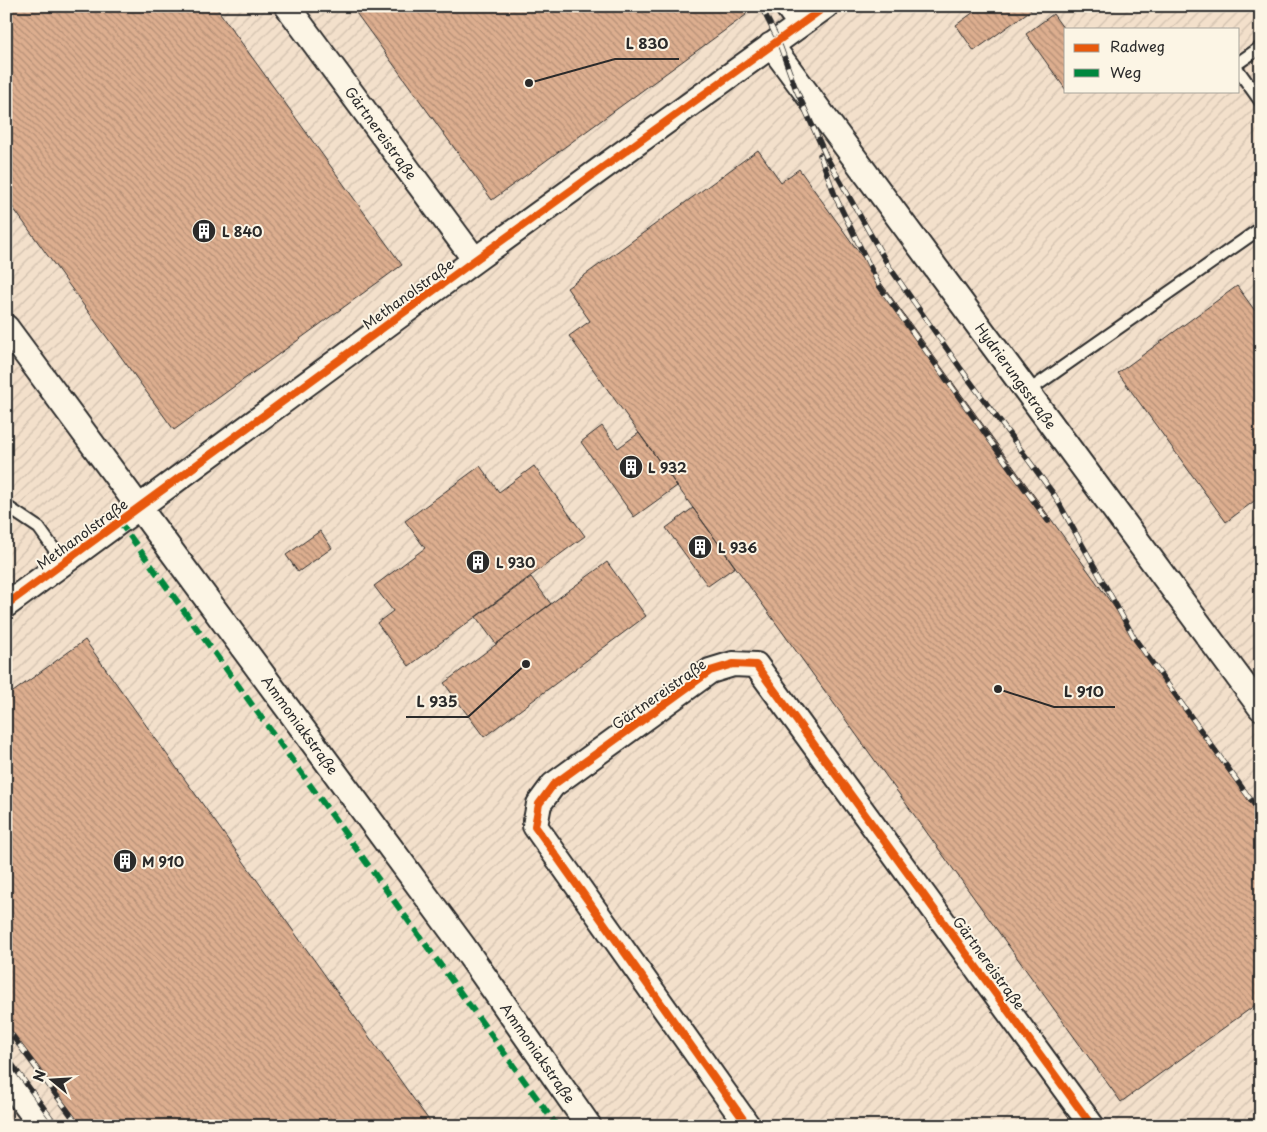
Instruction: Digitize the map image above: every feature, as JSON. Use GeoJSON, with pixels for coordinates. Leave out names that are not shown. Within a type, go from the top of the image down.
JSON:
{"type":"FeatureCollection","features":[{"type":"Feature","properties":{"kind":"street","name":"Gärtnereistraße"},"geometry":{"type":"LineString","coordinates":[[287,6],[475,260]]}},
{"type":"Feature","properties":{"kind":"street","name":"Methanolstraße"},"geometry":{"type":"LineString","coordinates":[[6,605],[475,260],[772,45],[794,15],[826,6]]}},
{"type":"Feature","properties":{"kind":"street","name":"Hydrierungsstraße"},"geometry":{"type":"LineString","coordinates":[[772,45],[1261,708]]}},
{"type":"Feature","properties":{"kind":"street","name":"Ammoniakstraße"},"geometry":{"type":"LineString","coordinates":[[6,327],[463,946],[589,1126]]}},
{"type":"Feature","properties":{"kind":"street","name":"Gärtnereistraße"},"geometry":{"type":"LineString","coordinates":[[748,1126],[535,826],[539,804],[554,785],[710,671],[733,664],[756,665],[1092,1126]]}},
{"type":"Feature","properties":{"kind":"street"},"geometry":{"type":"LineString","coordinates":[[6,1078],[41,1126]]}},
{"type":"Feature","properties":{"kind":"lane"},"geometry":{"type":"LineString","coordinates":[[1240,62],[1261,47]]}},
{"type":"Feature","properties":{"kind":"lane"},"geometry":{"type":"LineString","coordinates":[[1240,73],[1261,102]]}},
{"type":"Feature","properties":{"kind":"lane"},"geometry":{"type":"LineString","coordinates":[[1027,392],[1261,228]]}},
{"type":"Feature","properties":{"kind":"lane"},"geometry":{"type":"LineString","coordinates":[[6,506],[39,528],[64,563]]}},
{"type":"Feature","properties":{"kind":"shaded area"},"geometry":{"type":"Polygon","coordinates":[[[6,6],[1261,6],[1261,1126],[6,1126],[6,6]]]}},
{"type":"Feature","properties":{"kind":"building","name":"L 840"},"geometry":{"type":"Polygon","coordinates":[[[6,6],[215,6],[402,265],[174,430],[6,198],[6,6]]]}},
{"type":"Feature","properties":{"kind":"building"},"geometry":{"type":"Polygon","coordinates":[[[351,6],[740,6],[746,15],[492,200],[351,6]]]}},
{"type":"Feature","properties":{"kind":"building"},"geometry":{"type":"Polygon","coordinates":[[[982,6],[1028,6],[1031,10],[974,51],[956,25],[982,6]]]}},
{"type":"Feature","properties":{"kind":"building"},"geometry":{"type":"Polygon","coordinates":[[[1053,14],[1064,29],[1064,87],[1026,34],[1053,14]]]}},
{"type":"Feature","properties":{"kind":"building"},"geometry":{"type":"Polygon","coordinates":[[[758,150],[781,182],[799,169],[1261,811],[1261,1001],[1121,1102],[569,336],[590,321],[567,288],[758,150]]]}},
{"type":"Feature","properties":{"kind":"building"},"geometry":{"type":"Polygon","coordinates":[[[1237,286],[1261,319],[1261,496],[1226,522],[1118,373],[1237,286]]]}},
{"type":"Feature","properties":{"kind":"building","name":"L 932"},"geometry":{"type":"Polygon","coordinates":[[[602,426],[618,448],[639,433],[677,486],[634,517],[581,442],[602,426]]]}},
{"type":"Feature","properties":{"kind":"building","name":"L 930"},"geometry":{"type":"Polygon","coordinates":[[[480,466],[499,492],[534,466],[585,536],[409,666],[377,623],[393,611],[374,586],[425,548],[405,521],[480,466]]]}},
{"type":"Feature","properties":{"kind":"building","name":"L 936"},"geometry":{"type":"Polygon","coordinates":[[[693,508],[735,567],[708,586],[666,528],[693,508]]]}},
{"type":"Feature","properties":{"kind":"building"},"geometry":{"type":"Polygon","coordinates":[[[320,531],[332,548],[298,572],[286,555],[320,531]]]}},
{"type":"Feature","properties":{"kind":"building"},"geometry":{"type":"Polygon","coordinates":[[[607,562],[646,616],[484,737],[444,683],[607,562]]]}},
{"type":"Feature","properties":{"kind":"building"},"geometry":{"type":"Polygon","coordinates":[[[531,577],[551,604],[496,644],[476,617],[531,577]]]}},
{"type":"Feature","properties":{"kind":"building","name":"M 910"},"geometry":{"type":"Polygon","coordinates":[[[85,640],[433,1126],[79,1126],[6,1024],[6,697],[85,640]]]}},
{"type":"Feature","properties":{"kind":"railway"},"geometry":{"type":"LineString","coordinates":[[761,6],[778,40],[795,87],[826,156],[888,265],[961,369],[1055,496],[1135,639],[1261,814]]}},
{"type":"Feature","properties":{"kind":"railway"},"geometry":{"type":"LineString","coordinates":[[820,155],[836,198],[880,287],[1048,521]]}},
{"type":"Feature","properties":{"kind":"railway"},"geometry":{"type":"LineString","coordinates":[[6,1027],[79,1126]]}},
{"type":"Feature","properties":{"kind":"railway"},"geometry":{"type":"LineString","coordinates":[[6,1056],[57,1126]]}},
{"type":"Feature","properties":{"kind":"marked path"},"geometry":{"type":"LineString","coordinates":[[119,521],[557,1126]]}},
{"type":"Feature","properties":{"kind":"cycle path"},"geometry":{"type":"LineString","coordinates":[[6,605],[475,260],[826,6]]}},
{"type":"Feature","properties":{"kind":"cycle path"},"geometry":{"type":"LineString","coordinates":[[748,1126],[535,826],[539,804],[553,785],[710,671],[733,664],[756,665],[1092,1126]]}},
{"type":"Feature","properties":{"kind":"place","name":"L 830"},"geometry":{"type":"Point","coordinates":[529,83]}},
{"type":"Feature","properties":{"kind":"place","name":"L 840"},"geometry":{"type":"Point","coordinates":[204,231]}},
{"type":"Feature","properties":{"kind":"place","name":"L 932"},"geometry":{"type":"Point","coordinates":[631,467]}},
{"type":"Feature","properties":{"kind":"place","name":"L 936"},"geometry":{"type":"Point","coordinates":[700,547]}},
{"type":"Feature","properties":{"kind":"place","name":"L 930"},"geometry":{"type":"Point","coordinates":[478,562]}},
{"type":"Feature","properties":{"kind":"place","name":"L 935"},"geometry":{"type":"Point","coordinates":[526,664]}},
{"type":"Feature","properties":{"kind":"place","name":"L 910"},"geometry":{"type":"Point","coordinates":[998,689]}},
{"type":"Feature","properties":{"kind":"place","name":"M 910"},"geometry":{"type":"Point","coordinates":[125,861]}}]}
